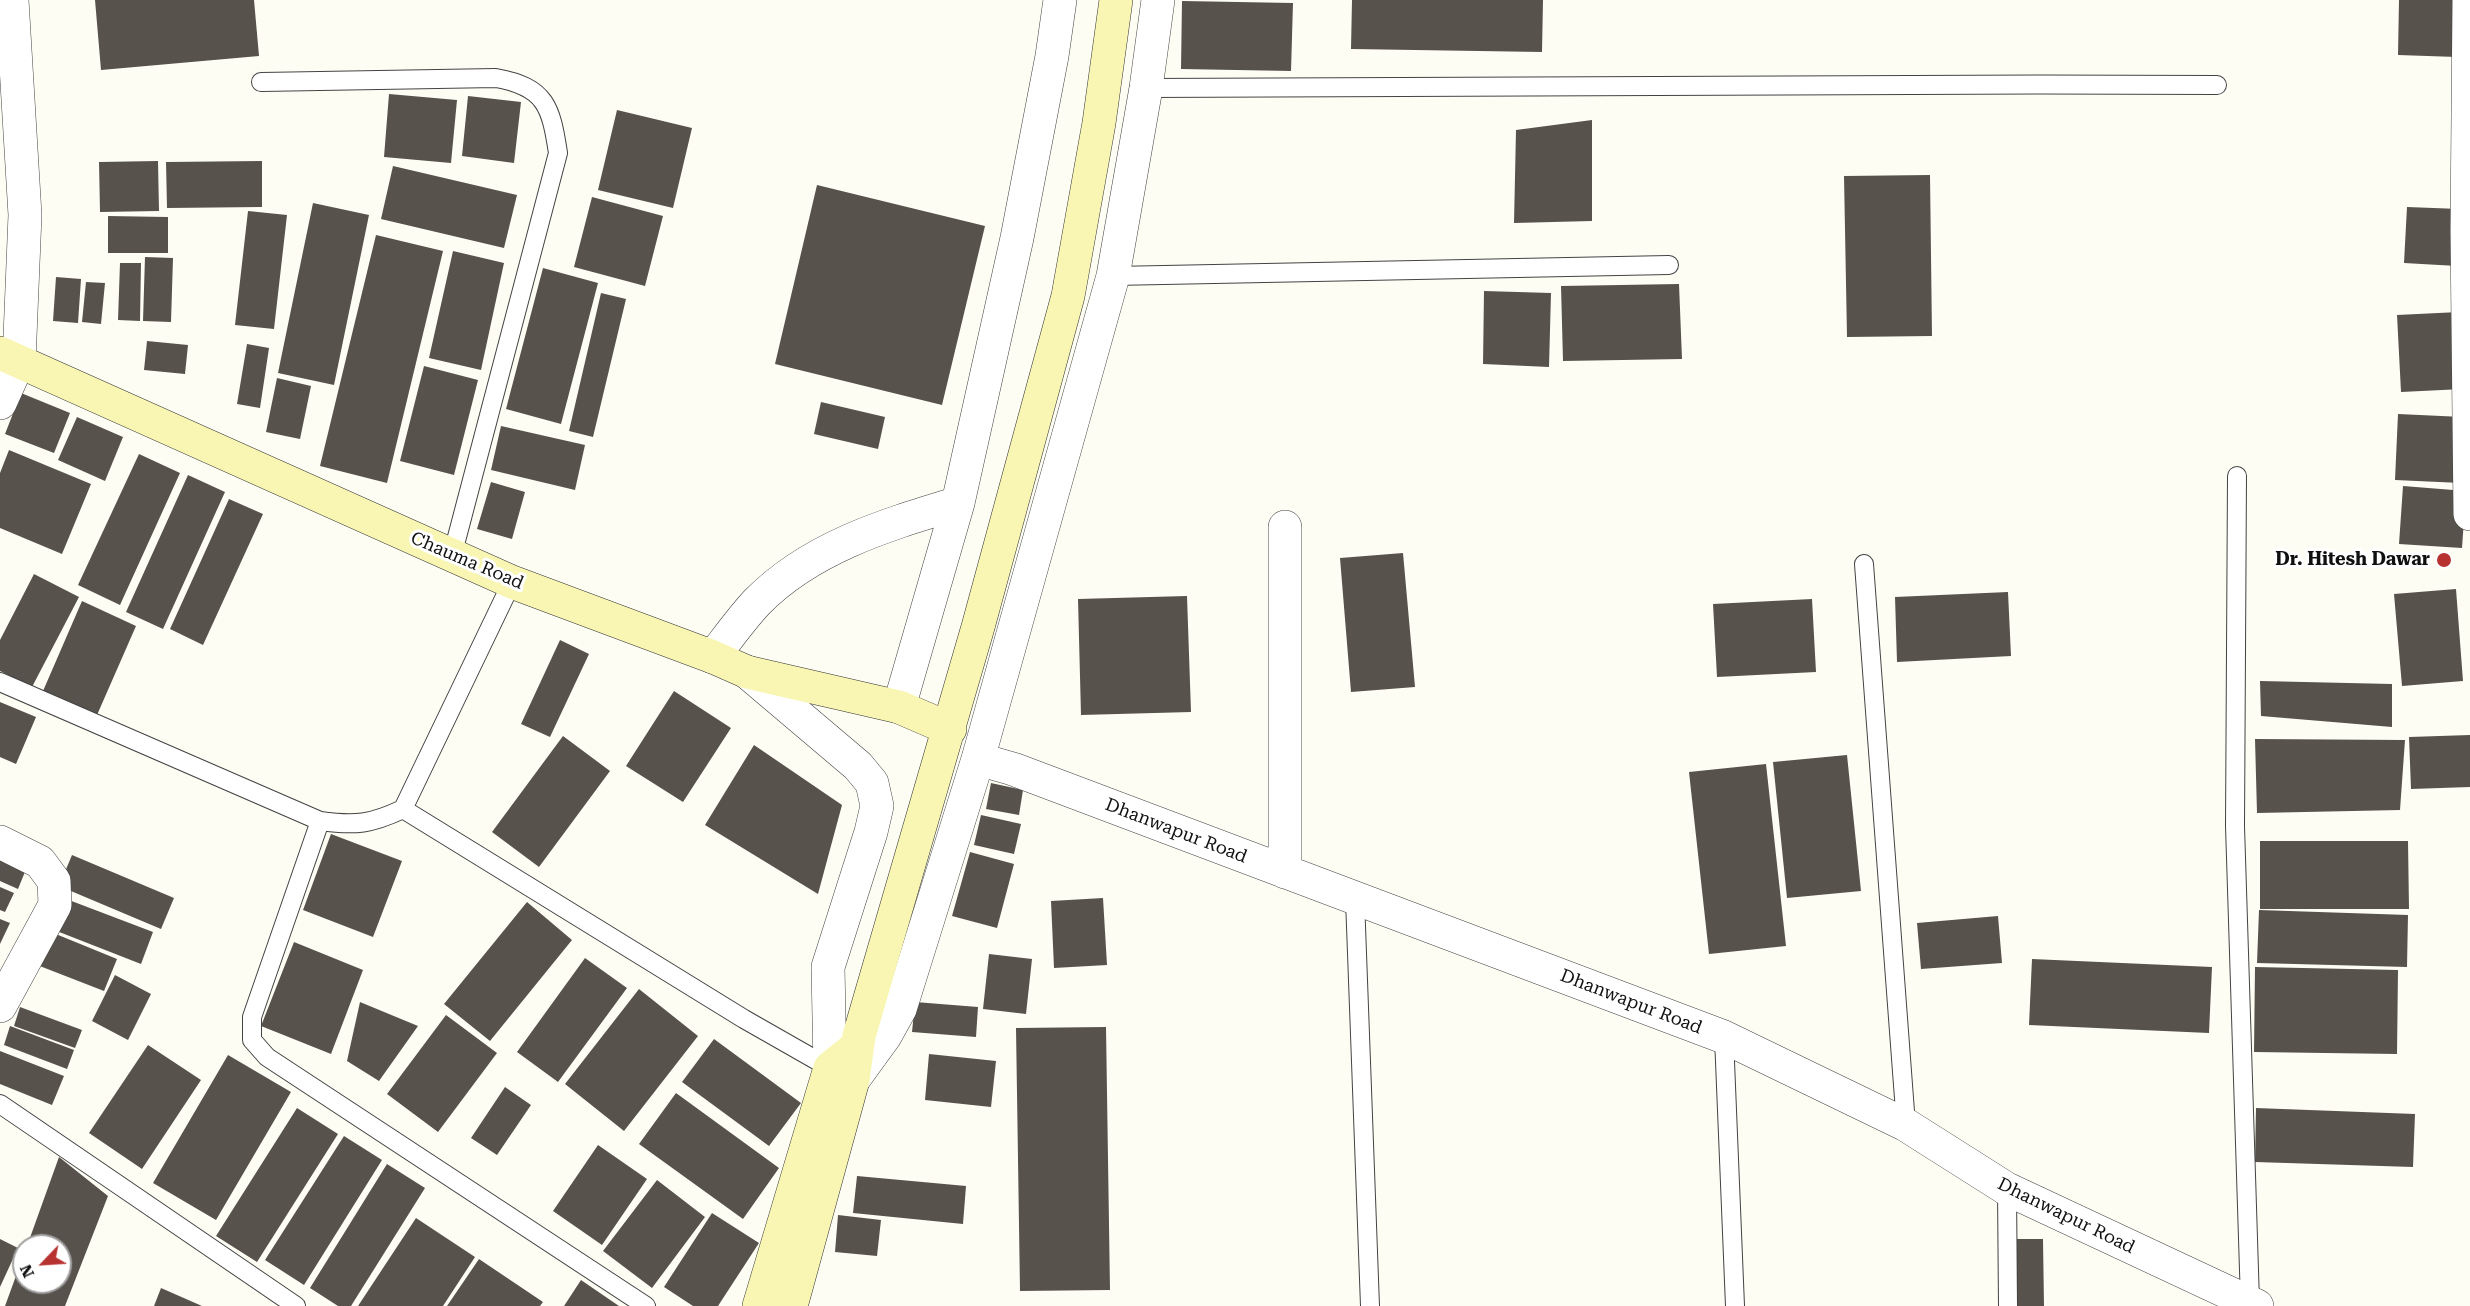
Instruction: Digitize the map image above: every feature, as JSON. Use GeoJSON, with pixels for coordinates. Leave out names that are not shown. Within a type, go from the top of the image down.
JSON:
{"type":"FeatureCollection","features":[{"type":"Feature","properties":{"kind":"street"},"geometry":{"type":"LineString","coordinates":[[0,403],[9,357],[25,215],[12,0]]}},
{"type":"Feature","properties":{"kind":"street"},"geometry":{"type":"LineString","coordinates":[[899,707],[958,503],[1017,238],[1052,56],[1060,0]]}},
{"type":"Feature","properties":{"kind":"street"},"geometry":{"type":"LineString","coordinates":[[759,1306],[841,1074],[855,1047],[978,627],[1068,296],[1099,123],[1116,0]]}},
{"type":"Feature","properties":{"kind":"street"},"geometry":{"type":"LineString","coordinates":[[841,1074],[885,1036],[900,1009],[978,759],[1113,276],[1146,88],[1158,0]]}},
{"type":"Feature","properties":{"kind":"street"},"geometry":{"type":"LineString","coordinates":[[2469,0],[2467,231],[2470,514]]}},
{"type":"Feature","properties":{"kind":"street","name":"Chauma Road"},"geometry":{"type":"LineString","coordinates":[[9,357],[512,582],[713,657],[747,672],[899,707],[950,729]]}},
{"type":"Feature","properties":{"kind":"street"},"geometry":{"type":"LineString","coordinates":[[713,657],[757,602],[808,560],[897,522],[958,503]]}},
{"type":"Feature","properties":{"kind":"street"},"geometry":{"type":"LineString","coordinates":[[1285,527],[1285,872]]}},
{"type":"Feature","properties":{"kind":"street"},"geometry":{"type":"LineString","coordinates":[[747,672],[858,766],[872,783],[877,806],[871,832],[830,956],[841,1074],[791,1306]]}},
{"type":"Feature","properties":{"kind":"street","name":"Dhanwapur Road"},"geometry":{"type":"LineString","coordinates":[[978,759],[1013,769],[1724,1037],[1906,1125],[2007,1189],[2254,1304]]}},
{"type":"Feature","properties":{"kind":"street"},"geometry":{"type":"LineString","coordinates":[[0,842],[40,862],[54,881],[55,905],[0,1006]]}},
{"type":"Feature","properties":{"kind":"lane"},"geometry":{"type":"LineString","coordinates":[[261,82],[496,78],[515,81],[535,90],[552,116],[558,153],[452,556]]}},
{"type":"Feature","properties":{"kind":"lane"},"geometry":{"type":"LineString","coordinates":[[1146,88],[1535,88],[1906,83],[2217,85]]}},
{"type":"Feature","properties":{"kind":"lane"},"geometry":{"type":"LineString","coordinates":[[1113,276],[1669,266]]}},
{"type":"Feature","properties":{"kind":"lane"},"geometry":{"type":"LineString","coordinates":[[2237,476],[2235,826],[2254,1304]]}},
{"type":"Feature","properties":{"kind":"lane"},"geometry":{"type":"LineString","coordinates":[[1864,564],[1906,1125]]}},
{"type":"Feature","properties":{"kind":"lane"},"geometry":{"type":"LineString","coordinates":[[0,682],[320,821],[351,826],[375,822],[404,809],[512,582]]}},
{"type":"Feature","properties":{"kind":"lane"},"geometry":{"type":"LineString","coordinates":[[404,809],[744,1019],[841,1074]]}},
{"type":"Feature","properties":{"kind":"lane"},"geometry":{"type":"LineString","coordinates":[[320,821],[252,1017],[252,1040],[267,1057],[646,1306]]}},
{"type":"Feature","properties":{"kind":"lane"},"geometry":{"type":"LineString","coordinates":[[1355,899],[1370,1306]]}},
{"type":"Feature","properties":{"kind":"lane"},"geometry":{"type":"LineString","coordinates":[[1724,1037],[1735,1306]]}},
{"type":"Feature","properties":{"kind":"lane"},"geometry":{"type":"LineString","coordinates":[[0,1104],[296,1306]]}},
{"type":"Feature","properties":{"kind":"lane"},"geometry":{"type":"LineString","coordinates":[[2007,1189],[2008,1306]]}},
{"type":"Feature","properties":{"kind":"building"},"geometry":{"type":"Polygon","coordinates":[[[95,0],[254,0],[259,56],[101,70],[95,0]]]}},
{"type":"Feature","properties":{"kind":"building"},"geometry":{"type":"Polygon","coordinates":[[[1352,0],[1543,0],[1542,52],[1351,49],[1352,0]]]}},
{"type":"Feature","properties":{"kind":"building"},"geometry":{"type":"Polygon","coordinates":[[[2399,0],[2459,0],[2457,57],[2398,55],[2399,0]]]}},
{"type":"Feature","properties":{"kind":"building"},"geometry":{"type":"Polygon","coordinates":[[[1182,1],[1293,3],[1291,71],[1181,69],[1182,1]]]}},
{"type":"Feature","properties":{"kind":"building"},"geometry":{"type":"Polygon","coordinates":[[[389,94],[457,100],[451,163],[384,157],[389,94]]]}},
{"type":"Feature","properties":{"kind":"building"},"geometry":{"type":"Polygon","coordinates":[[[468,96],[521,102],[514,163],[462,156],[468,96]]]}},
{"type":"Feature","properties":{"kind":"building"},"geometry":{"type":"Polygon","coordinates":[[[617,110],[692,128],[673,208],[598,190],[617,110]]]}},
{"type":"Feature","properties":{"kind":"building"},"geometry":{"type":"Polygon","coordinates":[[[1592,120],[1592,221],[1514,223],[1516,130],[1592,120]]]}},
{"type":"Feature","properties":{"kind":"building"},"geometry":{"type":"Polygon","coordinates":[[[158,161],[159,211],[100,212],[99,162],[158,161]]]}},
{"type":"Feature","properties":{"kind":"building"},"geometry":{"type":"Polygon","coordinates":[[[262,161],[262,207],[167,208],[166,162],[262,161]]]}},
{"type":"Feature","properties":{"kind":"building"},"geometry":{"type":"Polygon","coordinates":[[[393,166],[517,195],[504,248],[381,219],[393,166]]]}},
{"type":"Feature","properties":{"kind":"building"},"geometry":{"type":"Polygon","coordinates":[[[1930,175],[1932,336],[1847,337],[1844,176],[1930,175]]]}},
{"type":"Feature","properties":{"kind":"building"},"geometry":{"type":"Polygon","coordinates":[[[817,185],[985,226],[942,405],[775,364],[817,185]]]}},
{"type":"Feature","properties":{"kind":"building"},"geometry":{"type":"Polygon","coordinates":[[[592,197],[663,216],[645,286],[574,267],[592,197]]]}},
{"type":"Feature","properties":{"kind":"building"},"geometry":{"type":"Polygon","coordinates":[[[313,203],[369,215],[334,385],[278,373],[313,203]]]}},
{"type":"Feature","properties":{"kind":"building"},"geometry":{"type":"Polygon","coordinates":[[[2407,207],[2460,209],[2457,266],[2404,263],[2407,207]]]}},
{"type":"Feature","properties":{"kind":"building"},"geometry":{"type":"Polygon","coordinates":[[[248,211],[287,215],[274,329],[235,325],[248,211]]]}},
{"type":"Feature","properties":{"kind":"building"},"geometry":{"type":"Polygon","coordinates":[[[108,216],[168,217],[168,253],[108,253],[108,216]]]}},
{"type":"Feature","properties":{"kind":"building"},"geometry":{"type":"Polygon","coordinates":[[[376,235],[443,251],[387,483],[320,466],[376,235]]]}},
{"type":"Feature","properties":{"kind":"building"},"geometry":{"type":"Polygon","coordinates":[[[453,251],[504,263],[481,370],[429,358],[453,251]]]}},
{"type":"Feature","properties":{"kind":"building"},"geometry":{"type":"Polygon","coordinates":[[[145,257],[173,258],[171,322],[143,321],[145,257]]]}},
{"type":"Feature","properties":{"kind":"building"},"geometry":{"type":"Polygon","coordinates":[[[120,263],[141,263],[140,321],[118,320],[120,263]]]}},
{"type":"Feature","properties":{"kind":"building"},"geometry":{"type":"Polygon","coordinates":[[[543,268],[598,283],[561,424],[506,409],[543,268]]]}},
{"type":"Feature","properties":{"kind":"building"},"geometry":{"type":"Polygon","coordinates":[[[56,277],[81,279],[78,323],[53,321],[56,277]]]}},
{"type":"Feature","properties":{"kind":"building"},"geometry":{"type":"Polygon","coordinates":[[[86,282],[105,283],[101,324],[82,322],[86,282]]]}},
{"type":"Feature","properties":{"kind":"building"},"geometry":{"type":"Polygon","coordinates":[[[1679,284],[1682,359],[1563,361],[1561,286],[1679,284]]]}},
{"type":"Feature","properties":{"kind":"building"},"geometry":{"type":"Polygon","coordinates":[[[1484,291],[1551,293],[1549,367],[1483,364],[1484,291]]]}},
{"type":"Feature","properties":{"kind":"building"},"geometry":{"type":"Polygon","coordinates":[[[601,293],[626,299],[593,437],[569,431],[601,293]]]}},
{"type":"Feature","properties":{"kind":"building"},"geometry":{"type":"Polygon","coordinates":[[[2459,312],[2463,389],[2401,392],[2397,315],[2459,312]]]}},
{"type":"Feature","properties":{"kind":"building"},"geometry":{"type":"Polygon","coordinates":[[[147,341],[188,345],[185,374],[144,370],[147,341]]]}},
{"type":"Feature","properties":{"kind":"building"},"geometry":{"type":"Polygon","coordinates":[[[247,344],[269,348],[260,408],[237,404],[247,344]]]}},
{"type":"Feature","properties":{"kind":"building"},"geometry":{"type":"Polygon","coordinates":[[[424,366],[478,380],[454,475],[400,461],[424,366]]]}},
{"type":"Feature","properties":{"kind":"building"},"geometry":{"type":"Polygon","coordinates":[[[277,378],[311,386],[300,439],[266,432],[277,378]]]}},
{"type":"Feature","properties":{"kind":"building"},"geometry":{"type":"Polygon","coordinates":[[[21,393],[70,413],[54,453],[5,434],[21,393]]]}},
{"type":"Feature","properties":{"kind":"building"},"geometry":{"type":"Polygon","coordinates":[[[821,402],[885,417],[878,449],[814,434],[821,402]]]}},
{"type":"Feature","properties":{"kind":"building"},"geometry":{"type":"Polygon","coordinates":[[[2398,414],[2463,417],[2461,483],[2395,480],[2398,414]]]}},
{"type":"Feature","properties":{"kind":"building"},"geometry":{"type":"Polygon","coordinates":[[[77,417],[123,437],[105,481],[58,460],[77,417]]]}},
{"type":"Feature","properties":{"kind":"building"},"geometry":{"type":"Polygon","coordinates":[[[501,426],[585,445],[575,490],[491,470],[501,426]]]}},
{"type":"Feature","properties":{"kind":"building"},"geometry":{"type":"Polygon","coordinates":[[[9,450],[91,484],[62,554],[0,528],[0,473],[9,450]]]}},
{"type":"Feature","properties":{"kind":"building"},"geometry":{"type":"Polygon","coordinates":[[[139,454],[180,473],[120,605],[78,585],[139,454]]]}},
{"type":"Feature","properties":{"kind":"building"},"geometry":{"type":"Polygon","coordinates":[[[188,475],[225,492],[163,629],[126,612],[188,475]]]}},
{"type":"Feature","properties":{"kind":"building"},"geometry":{"type":"Polygon","coordinates":[[[491,482],[525,492],[512,539],[477,529],[491,482]]]}},
{"type":"Feature","properties":{"kind":"building"},"geometry":{"type":"Polygon","coordinates":[[[2403,486],[2466,491],[2462,548],[2399,544],[2403,486]]]}},
{"type":"Feature","properties":{"kind":"building"},"geometry":{"type":"Polygon","coordinates":[[[229,499],[263,514],[203,645],[170,629],[229,499]]]}},
{"type":"Feature","properties":{"kind":"building"},"geometry":{"type":"Polygon","coordinates":[[[1403,553],[1415,687],[1351,692],[1340,558],[1403,553]]]}},
{"type":"Feature","properties":{"kind":"building"},"geometry":{"type":"Polygon","coordinates":[[[34,574],[79,597],[32,687],[0,671],[0,640],[34,574]]]}},
{"type":"Feature","properties":{"kind":"building"},"geometry":{"type":"Polygon","coordinates":[[[2456,589],[2463,681],[2402,686],[2394,594],[2456,589]]]}},
{"type":"Feature","properties":{"kind":"building"},"geometry":{"type":"Polygon","coordinates":[[[2008,592],[2011,656],[1897,662],[1895,597],[2008,592]]]}},
{"type":"Feature","properties":{"kind":"building"},"geometry":{"type":"Polygon","coordinates":[[[1187,596],[1191,712],[1081,715],[1078,599],[1187,596]]]}},
{"type":"Feature","properties":{"kind":"building"},"geometry":{"type":"Polygon","coordinates":[[[1812,599],[1816,672],[1717,677],[1713,604],[1812,599]]]}},
{"type":"Feature","properties":{"kind":"building"},"geometry":{"type":"Polygon","coordinates":[[[82,601],[136,626],[97,715],[43,691],[82,601]]]}},
{"type":"Feature","properties":{"kind":"building"},"geometry":{"type":"Polygon","coordinates":[[[560,640],[589,654],[550,737],[521,724],[560,640]]]}},
{"type":"Feature","properties":{"kind":"building"},"geometry":{"type":"Polygon","coordinates":[[[2260,681],[2392,684],[2392,727],[2261,716],[2260,681]]]}},
{"type":"Feature","properties":{"kind":"building"},"geometry":{"type":"Polygon","coordinates":[[[674,691],[731,728],[683,802],[626,766],[674,691]]]}},
{"type":"Feature","properties":{"kind":"building"},"geometry":{"type":"Polygon","coordinates":[[[0,702],[36,717],[16,764],[0,757],[0,702]]]}},
{"type":"Feature","properties":{"kind":"building"},"geometry":{"type":"Polygon","coordinates":[[[2470,735],[2470,787],[2411,789],[2409,737],[2470,735]]]}},
{"type":"Feature","properties":{"kind":"building"},"geometry":{"type":"Polygon","coordinates":[[[563,736],[610,771],[539,867],[492,832],[563,736]]]}},
{"type":"Feature","properties":{"kind":"building"},"geometry":{"type":"Polygon","coordinates":[[[2255,739],[2405,740],[2400,810],[2257,813],[2255,739]]]}},
{"type":"Feature","properties":{"kind":"building"},"geometry":{"type":"Polygon","coordinates":[[[754,745],[842,805],[818,894],[705,825],[754,745]]]}},
{"type":"Feature","properties":{"kind":"building"},"geometry":{"type":"Polygon","coordinates":[[[1847,755],[1861,891],[1787,898],[1773,762],[1847,755]]]}},
{"type":"Feature","properties":{"kind":"building"},"geometry":{"type":"Polygon","coordinates":[[[1766,764],[1786,946],[1709,954],[1689,772],[1766,764]]]}},
{"type":"Feature","properties":{"kind":"building"},"geometry":{"type":"Polygon","coordinates":[[[991,783],[1023,790],[1019,815],[986,809],[991,783]]]}},
{"type":"Feature","properties":{"kind":"building"},"geometry":{"type":"Polygon","coordinates":[[[981,815],[1021,824],[1014,854],[974,845],[981,815]]]}},
{"type":"Feature","properties":{"kind":"building"},"geometry":{"type":"Polygon","coordinates":[[[331,834],[402,861],[373,937],[303,910],[331,834]]]}},
{"type":"Feature","properties":{"kind":"building"},"geometry":{"type":"Polygon","coordinates":[[[2260,841],[2408,841],[2409,909],[2260,909],[2260,841]]]}},
{"type":"Feature","properties":{"kind":"building"},"geometry":{"type":"Polygon","coordinates":[[[0,849],[29,862],[18,889],[0,881],[0,849]]]}},
{"type":"Feature","properties":{"kind":"building"},"geometry":{"type":"Polygon","coordinates":[[[970,852],[1014,864],[997,928],[952,916],[970,852]]]}},
{"type":"Feature","properties":{"kind":"building"},"geometry":{"type":"Polygon","coordinates":[[[72,855],[174,898],[161,929],[59,886],[72,855]]]}},
{"type":"Feature","properties":{"kind":"building"},"geometry":{"type":"Polygon","coordinates":[[[0,887],[14,893],[5,912],[0,910],[0,887]]]}},
{"type":"Feature","properties":{"kind":"building"},"geometry":{"type":"Polygon","coordinates":[[[61,897],[153,932],[141,964],[49,928],[61,897]]]}},
{"type":"Feature","properties":{"kind":"building"},"geometry":{"type":"Polygon","coordinates":[[[1103,898],[1107,965],[1054,968],[1051,901],[1103,898]]]}},
{"type":"Feature","properties":{"kind":"building"},"geometry":{"type":"Polygon","coordinates":[[[527,902],[572,940],[490,1041],[444,1004],[527,902]]]}},
{"type":"Feature","properties":{"kind":"building"},"geometry":{"type":"Polygon","coordinates":[[[2259,910],[2408,915],[2407,967],[2257,963],[2259,910]]]}},
{"type":"Feature","properties":{"kind":"building"},"geometry":{"type":"Polygon","coordinates":[[[1998,916],[2002,963],[1921,969],[1917,923],[1998,916]]]}},
{"type":"Feature","properties":{"kind":"building"},"geometry":{"type":"Polygon","coordinates":[[[0,919],[10,923],[0,944],[0,919]]]}},
{"type":"Feature","properties":{"kind":"building"},"geometry":{"type":"Polygon","coordinates":[[[46,930],[117,959],[104,991],[32,963],[46,930]]]}},
{"type":"Feature","properties":{"kind":"building"},"geometry":{"type":"Polygon","coordinates":[[[294,942],[363,970],[331,1054],[261,1026],[294,942]]]}},
{"type":"Feature","properties":{"kind":"building"},"geometry":{"type":"Polygon","coordinates":[[[989,954],[1032,959],[1026,1014],[983,1009],[989,954]]]}},
{"type":"Feature","properties":{"kind":"building"},"geometry":{"type":"Polygon","coordinates":[[[585,958],[627,988],[558,1082],[517,1052],[585,958]]]}},
{"type":"Feature","properties":{"kind":"building"},"geometry":{"type":"Polygon","coordinates":[[[2032,959],[2212,967],[2209,1033],[2029,1025],[2032,959]]]}},
{"type":"Feature","properties":{"kind":"building"},"geometry":{"type":"Polygon","coordinates":[[[2255,967],[2398,970],[2397,1054],[2254,1052],[2255,967]]]}},
{"type":"Feature","properties":{"kind":"building"},"geometry":{"type":"Polygon","coordinates":[[[115,975],[151,994],[128,1040],[92,1021],[115,975]]]}},
{"type":"Feature","properties":{"kind":"building"},"geometry":{"type":"Polygon","coordinates":[[[639,989],[698,1036],[624,1131],[565,1084],[639,989]]]}},
{"type":"Feature","properties":{"kind":"building"},"geometry":{"type":"Polygon","coordinates":[[[360,1002],[418,1026],[379,1081],[347,1061],[360,1002]]]}},
{"type":"Feature","properties":{"kind":"building"},"geometry":{"type":"Polygon","coordinates":[[[915,1002],[978,1007],[976,1037],[912,1032],[915,1002]]]}},
{"type":"Feature","properties":{"kind":"building"},"geometry":{"type":"Polygon","coordinates":[[[20,1007],[82,1030],[75,1048],[14,1026],[20,1007]]]}},
{"type":"Feature","properties":{"kind":"building"},"geometry":{"type":"Polygon","coordinates":[[[446,1015],[497,1053],[438,1132],[387,1094],[446,1015]]]}},
{"type":"Feature","properties":{"kind":"building"},"geometry":{"type":"Polygon","coordinates":[[[10,1026],[74,1050],[67,1069],[4,1045],[10,1026]]]}},
{"type":"Feature","properties":{"kind":"building"},"geometry":{"type":"Polygon","coordinates":[[[1106,1027],[1110,1290],[1020,1291],[1016,1028],[1106,1027]]]}},
{"type":"Feature","properties":{"kind":"building"},"geometry":{"type":"Polygon","coordinates":[[[714,1039],[801,1103],[769,1146],[682,1082],[714,1039]]]}},
{"type":"Feature","properties":{"kind":"building"},"geometry":{"type":"Polygon","coordinates":[[[148,1045],[201,1080],[142,1169],[89,1133],[148,1045]]]}},
{"type":"Feature","properties":{"kind":"building"},"geometry":{"type":"Polygon","coordinates":[[[0,1051],[64,1076],[52,1105],[0,1084],[0,1051]]]}},
{"type":"Feature","properties":{"kind":"building"},"geometry":{"type":"Polygon","coordinates":[[[929,1054],[996,1061],[991,1107],[925,1100],[929,1054]]]}},
{"type":"Feature","properties":{"kind":"building"},"geometry":{"type":"Polygon","coordinates":[[[228,1055],[291,1092],[216,1220],[153,1183],[228,1055]]]}},
{"type":"Feature","properties":{"kind":"building"},"geometry":{"type":"Polygon","coordinates":[[[505,1087],[531,1105],[497,1155],[471,1138],[505,1087]]]}},
{"type":"Feature","properties":{"kind":"building"},"geometry":{"type":"Polygon","coordinates":[[[676,1093],[779,1168],[743,1219],[639,1144],[676,1093]]]}},
{"type":"Feature","properties":{"kind":"building"},"geometry":{"type":"Polygon","coordinates":[[[297,1108],[338,1134],[257,1262],[216,1236],[297,1108]]]}},
{"type":"Feature","properties":{"kind":"building"},"geometry":{"type":"Polygon","coordinates":[[[2256,1108],[2415,1114],[2413,1167],[2255,1162],[2256,1108]]]}},
{"type":"Feature","properties":{"kind":"building"},"geometry":{"type":"Polygon","coordinates":[[[344,1136],[382,1160],[304,1285],[265,1260],[344,1136]]]}},
{"type":"Feature","properties":{"kind":"building"},"geometry":{"type":"Polygon","coordinates":[[[598,1145],[647,1179],[602,1245],[553,1211],[598,1145]]]}},
{"type":"Feature","properties":{"kind":"building"},"geometry":{"type":"Polygon","coordinates":[[[59,1157],[108,1196],[72,1288],[72,1234],[31,1234],[59,1157]]]}},
{"type":"Feature","properties":{"kind":"building"},"geometry":{"type":"Polygon","coordinates":[[[387,1164],[425,1188],[351,1306],[338,1306],[310,1288],[387,1164]]]}},
{"type":"Feature","properties":{"kind":"building"},"geometry":{"type":"Polygon","coordinates":[[[857,1176],[966,1186],[963,1224],[853,1213],[857,1176]]]}},
{"type":"Feature","properties":{"kind":"building"},"geometry":{"type":"Polygon","coordinates":[[[657,1180],[705,1217],[652,1288],[603,1251],[657,1180]]]}},
{"type":"Feature","properties":{"kind":"building"},"geometry":{"type":"Polygon","coordinates":[[[712,1213],[759,1243],[718,1306],[693,1306],[664,1287],[712,1213]]]}},
{"type":"Feature","properties":{"kind":"building"},"geometry":{"type":"Polygon","coordinates":[[[838,1215],[881,1220],[877,1256],[835,1252],[838,1215]]]}},
{"type":"Feature","properties":{"kind":"building"},"geometry":{"type":"Polygon","coordinates":[[[416,1218],[475,1257],[443,1306],[358,1306],[416,1218]]]}},
{"type":"Feature","properties":{"kind":"building"},"geometry":{"type":"Polygon","coordinates":[[[0,1239],[12,1245],[12,1261],[0,1287],[0,1239]]]}},
{"type":"Feature","properties":{"kind":"building"},"geometry":{"type":"Polygon","coordinates":[[[2011,1239],[2043,1239],[2044,1306],[2012,1306],[2011,1239]]]}},
{"type":"Feature","properties":{"kind":"building"},"geometry":{"type":"Polygon","coordinates":[[[479,1259],[543,1302],[540,1306],[447,1306],[479,1259]]]}},
{"type":"Feature","properties":{"kind":"building"},"geometry":{"type":"Polygon","coordinates":[[[581,1280],[619,1306],[564,1306],[581,1280]]]}},
{"type":"Feature","properties":{"kind":"building"},"geometry":{"type":"Polygon","coordinates":[[[12,1287],[12,1294],[70,1294],[65,1306],[5,1306],[12,1287]]]}},
{"type":"Feature","properties":{"kind":"building"},"geometry":{"type":"Polygon","coordinates":[[[161,1288],[202,1306],[154,1306],[161,1288]]]}},
{"type":"Feature","properties":{"kind":"place","name":"Dr. Hitesh Dawar"},"geometry":{"type":"Point","coordinates":[2444,560]}}]}
